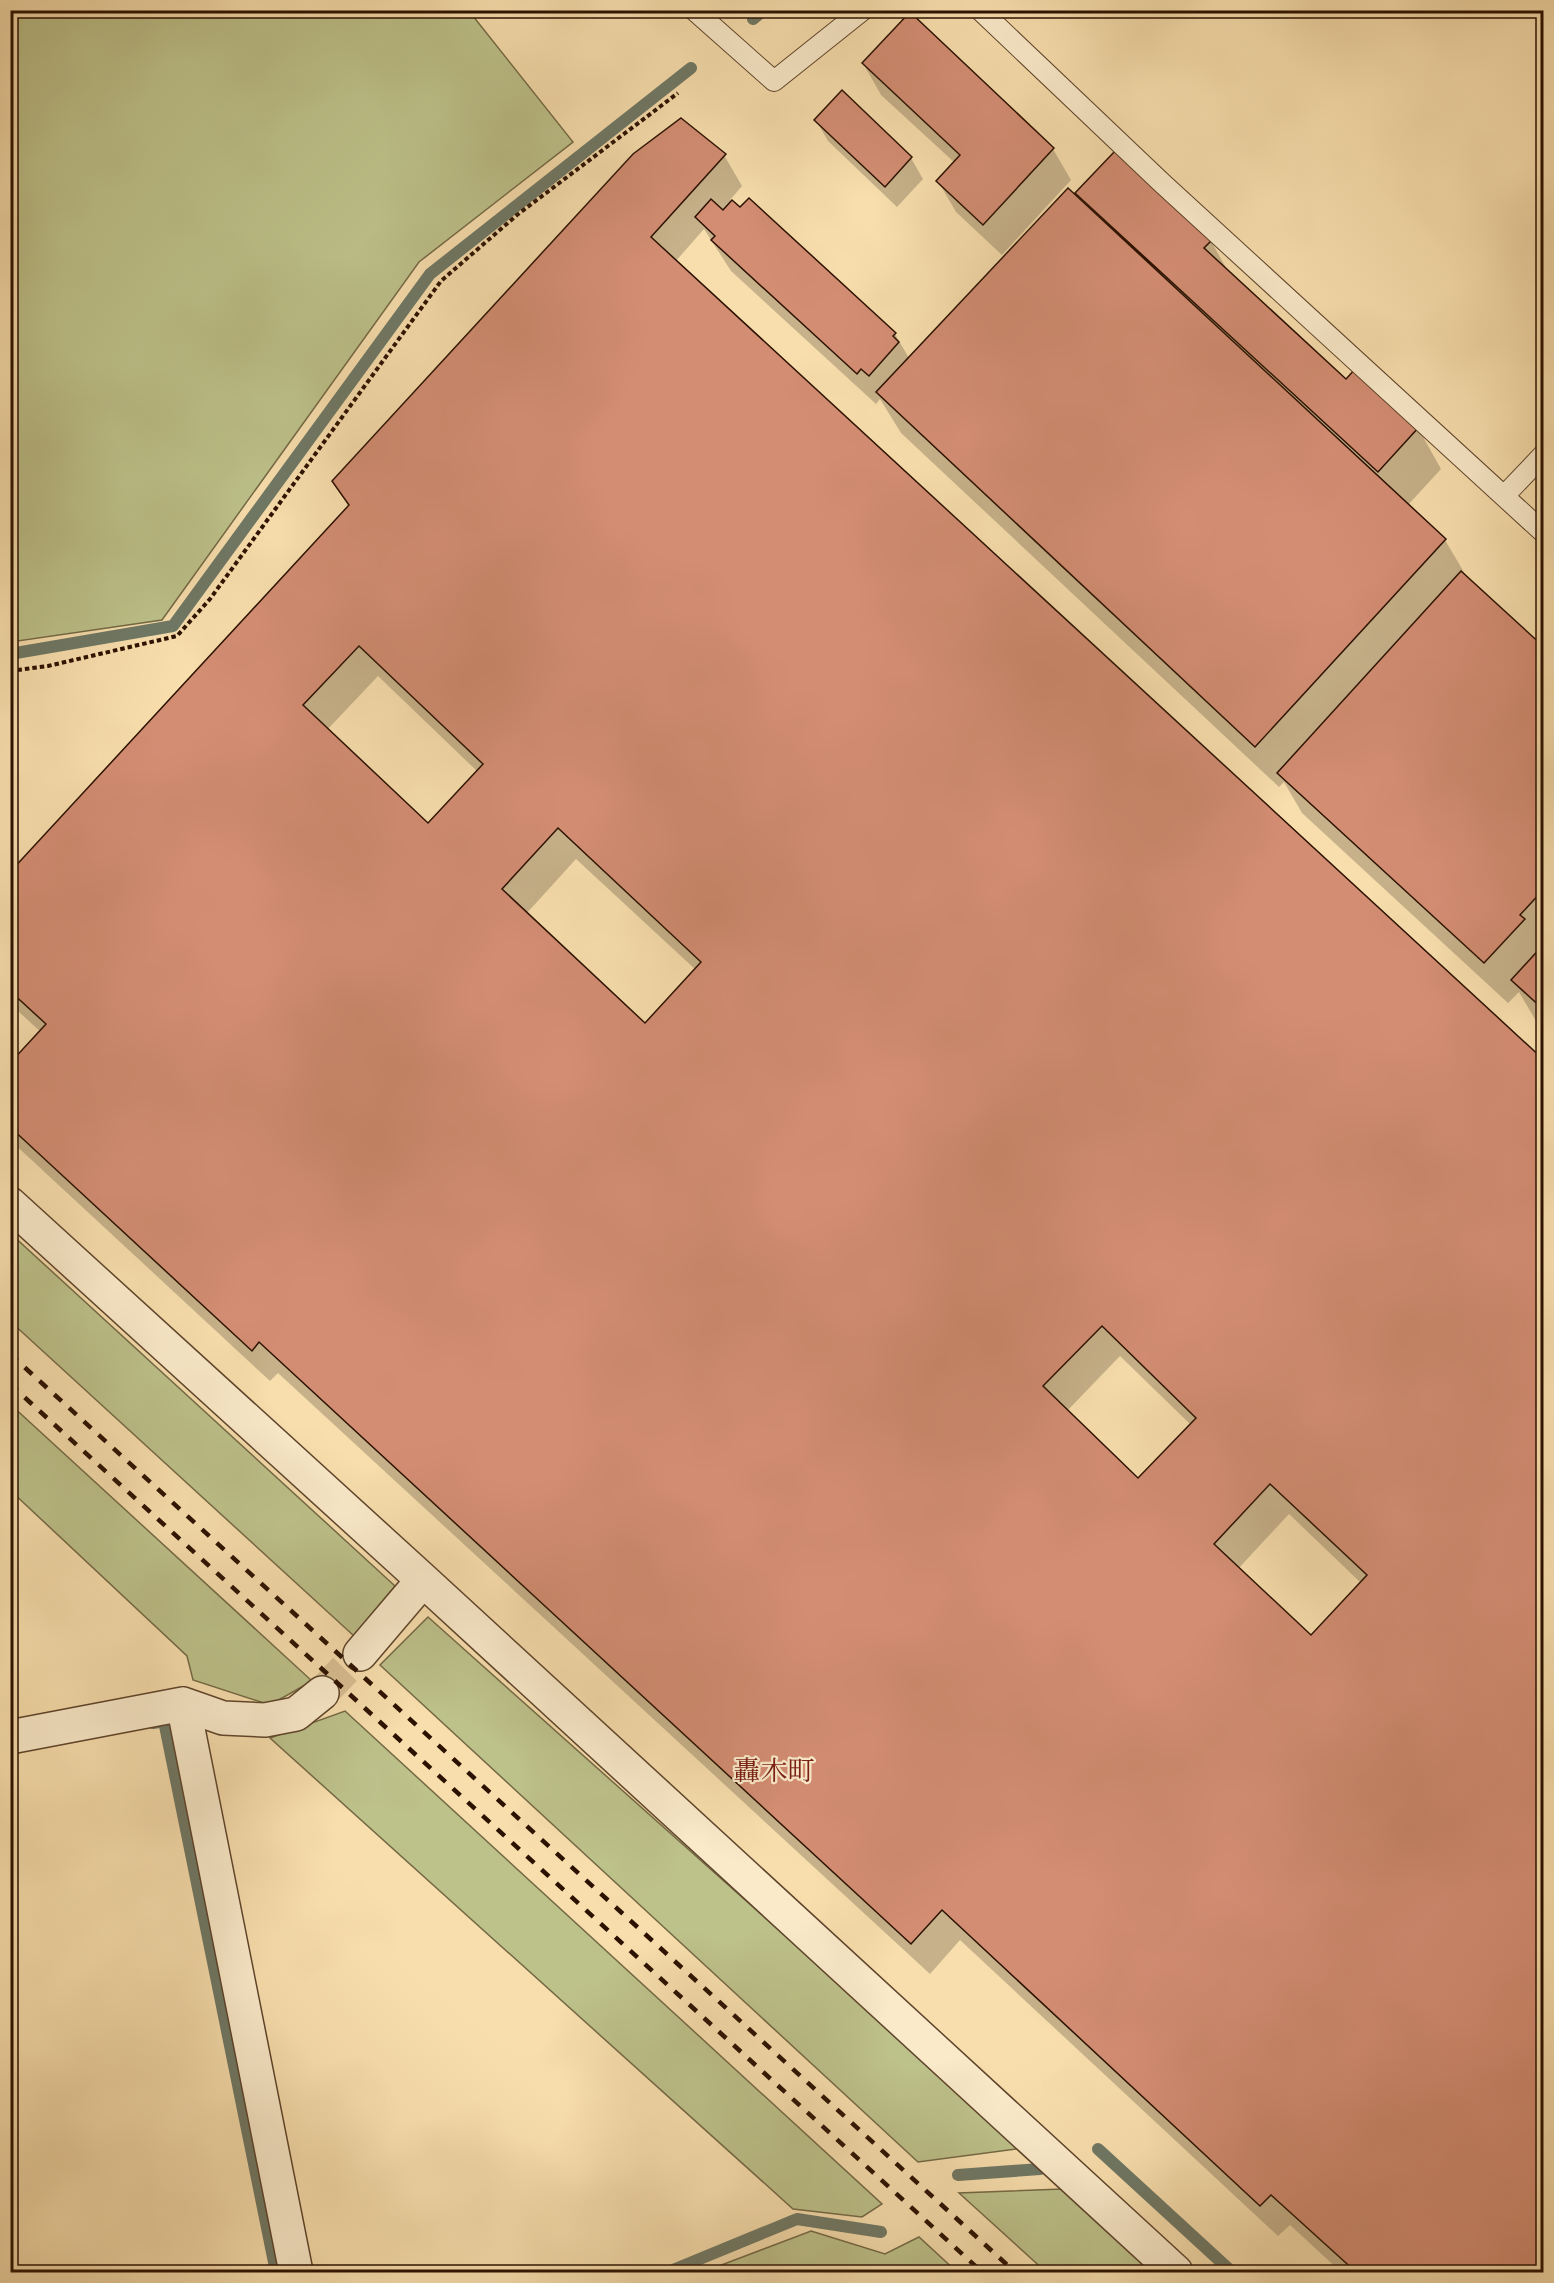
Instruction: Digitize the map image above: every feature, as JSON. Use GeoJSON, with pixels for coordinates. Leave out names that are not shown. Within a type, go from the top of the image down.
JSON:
{"type":"FeatureCollection","features":[{"type":"Feature","properties":{"kind":"street"},"geometry":{"type":"LineString","coordinates":[[10,1204],[1176,2272]]}},
{"type":"Feature","properties":{"kind":"street"},"geometry":{"type":"LineString","coordinates":[[360,1654],[423,1580]]}},
{"type":"Feature","properties":{"kind":"street"},"geometry":{"type":"LineString","coordinates":[[10,1737],[183,1704],[223,1718],[266,1720],[296,1714],[322,1693]]}},
{"type":"Feature","properties":{"kind":"street"},"geometry":{"type":"LineString","coordinates":[[183,1704],[296,2272]]}},
{"type":"Feature","properties":{"kind":"lane"},"geometry":{"type":"LineString","coordinates":[[694,10],[774,81],[863,10]]}},
{"type":"Feature","properties":{"kind":"lane"},"geometry":{"type":"LineString","coordinates":[[980,10],[1171,191],[1544,533]]}},
{"type":"Feature","properties":{"kind":"lane"},"geometry":{"type":"LineString","coordinates":[[1504,496],[1544,454]]}},
{"type":"Feature","properties":{"kind":"path"},"geometry":{"type":"LineString","coordinates":[[10,671],[48,666],[177,636],[223,581],[441,281],[517,215],[678,93]]}},
{"type":"Feature","properties":{"kind":"green space"},"geometry":{"type":"Polygon","coordinates":[[[10,11],[469,11],[573,142],[419,262],[162,620],[11,642],[10,11]]]}},
{"type":"Feature","properties":{"kind":"green space"},"geometry":{"type":"Polygon","coordinates":[[[10,1233],[395,1586],[354,1636],[11,1322],[10,1233]]]}},
{"type":"Feature","properties":{"kind":"green space"},"geometry":{"type":"Polygon","coordinates":[[[10,1404],[312,1681],[270,1705],[193,1680],[187,1656],[11,1491],[10,1404]]]}},
{"type":"Feature","properties":{"kind":"green space"},"geometry":{"type":"Polygon","coordinates":[[[428,1617],[1023,2148],[918,2162],[380,1665],[428,1617]]]}},
{"type":"Feature","properties":{"kind":"green space"},"geometry":{"type":"Polygon","coordinates":[[[345,1711],[882,2204],[862,2217],[793,2209],[270,1738],[345,1711]]]}},
{"type":"Feature","properties":{"kind":"green space"},"geometry":{"type":"Polygon","coordinates":[[[1063,2189],[1153,2272],[1046,2272],[959,2193],[1063,2189]]]}},
{"type":"Feature","properties":{"kind":"green space"},"geometry":{"type":"Polygon","coordinates":[[[811,2231],[885,2254],[919,2237],[957,2272],[703,2272],[811,2231]]]}},
{"type":"Feature","properties":{"kind":"building"},"geometry":{"type":"Polygon","coordinates":[[[910,12],[1054,148],[983,225],[936,181],[960,155],[862,63],[910,12]]]}},
{"type":"Feature","properties":{"kind":"building"},"geometry":{"type":"Polygon","coordinates":[[[842,90],[912,157],[885,187],[814,120],[842,90]]]}},
{"type":"Feature","properties":{"kind":"building"},"geometry":{"type":"Polygon","coordinates":[[[681,118],[726,154],[651,237],[1544,1060],[1544,2272],[1356,2272],[1271,2195],[1260,2206],[942,1910],[911,1944],[259,1342],[252,1351],[10,1127],[10,1063],[46,1024],[10,991],[10,872],[349,505],[332,481],[633,154],[681,118]],[[359,646],[303,705],[428,823],[483,764],[359,646]],[[558,828],[502,889],[645,1023],[701,962],[558,828]],[[1102,1326],[1043,1386],[1138,1478],[1196,1418],[1102,1326]],[[1270,1484],[1214,1544],[1311,1635],[1367,1575],[1270,1484]]]}},
{"type":"Feature","properties":{"kind":"building"},"geometry":{"type":"Polygon","coordinates":[[[1115,151],[1212,240],[1204,248],[1346,379],[1356,368],[1419,427],[1378,472],[1075,193],[1115,151]]]}},
{"type":"Feature","properties":{"kind":"building"},"geometry":{"type":"Polygon","coordinates":[[[1068,188],[1446,539],[1255,747],[876,392],[1068,188]]]}},
{"type":"Feature","properties":{"kind":"building"},"geometry":{"type":"Polygon","coordinates":[[[749,198],[896,333],[893,336],[899,342],[869,376],[861,369],[857,374],[711,240],[715,236],[695,217],[711,199],[723,210],[732,200],[740,207],[749,198]]]}},
{"type":"Feature","properties":{"kind":"building"},"geometry":{"type":"Polygon","coordinates":[[[1461,571],[1544,647],[1544,889],[1520,915],[1525,919],[1484,963],[1277,773],[1461,571]]]}},
{"type":"Feature","properties":{"kind":"building"},"geometry":{"type":"Polygon","coordinates":[[[1544,944],[1544,1010],[1511,980],[1544,944]]]}},
{"type":"Feature","properties":{"kind":"waterway"},"geometry":{"type":"LineString","coordinates":[[753,19],[764,10]]}},
{"type":"Feature","properties":{"kind":"waterway"},"geometry":{"type":"LineString","coordinates":[[10,654],[173,626],[430,274],[691,68]]}},
{"type":"Feature","properties":{"kind":"waterway"},"geometry":{"type":"LineString","coordinates":[[153,1723],[164,1721],[276,2272]]}},
{"type":"Feature","properties":{"kind":"waterway"},"geometry":{"type":"LineString","coordinates":[[1098,2149],[1232,2272]]}},
{"type":"Feature","properties":{"kind":"waterway"},"geometry":{"type":"LineString","coordinates":[[958,2175],[1040,2169]]}},
{"type":"Feature","properties":{"kind":"waterway"},"geometry":{"type":"LineString","coordinates":[[668,2272],[797,2219],[881,2232]]}},
{"type":"Feature","properties":{"kind":"tunnel"},"geometry":{"type":"LineString","coordinates":[[322,1693],[360,1654]]}},
{"type":"Feature","properties":{"kind":"railway"},"geometry":{"type":"LineString","coordinates":[[10,1354],[1015,2272]]}},
{"type":"Feature","properties":{"kind":"railway"},"geometry":{"type":"LineString","coordinates":[[10,1384],[982,2272]]}},
{"type":"Feature","properties":{"kind":"district","name":"轟木町"},"geometry":{"type":"Point","coordinates":[774,1771]}}]}
